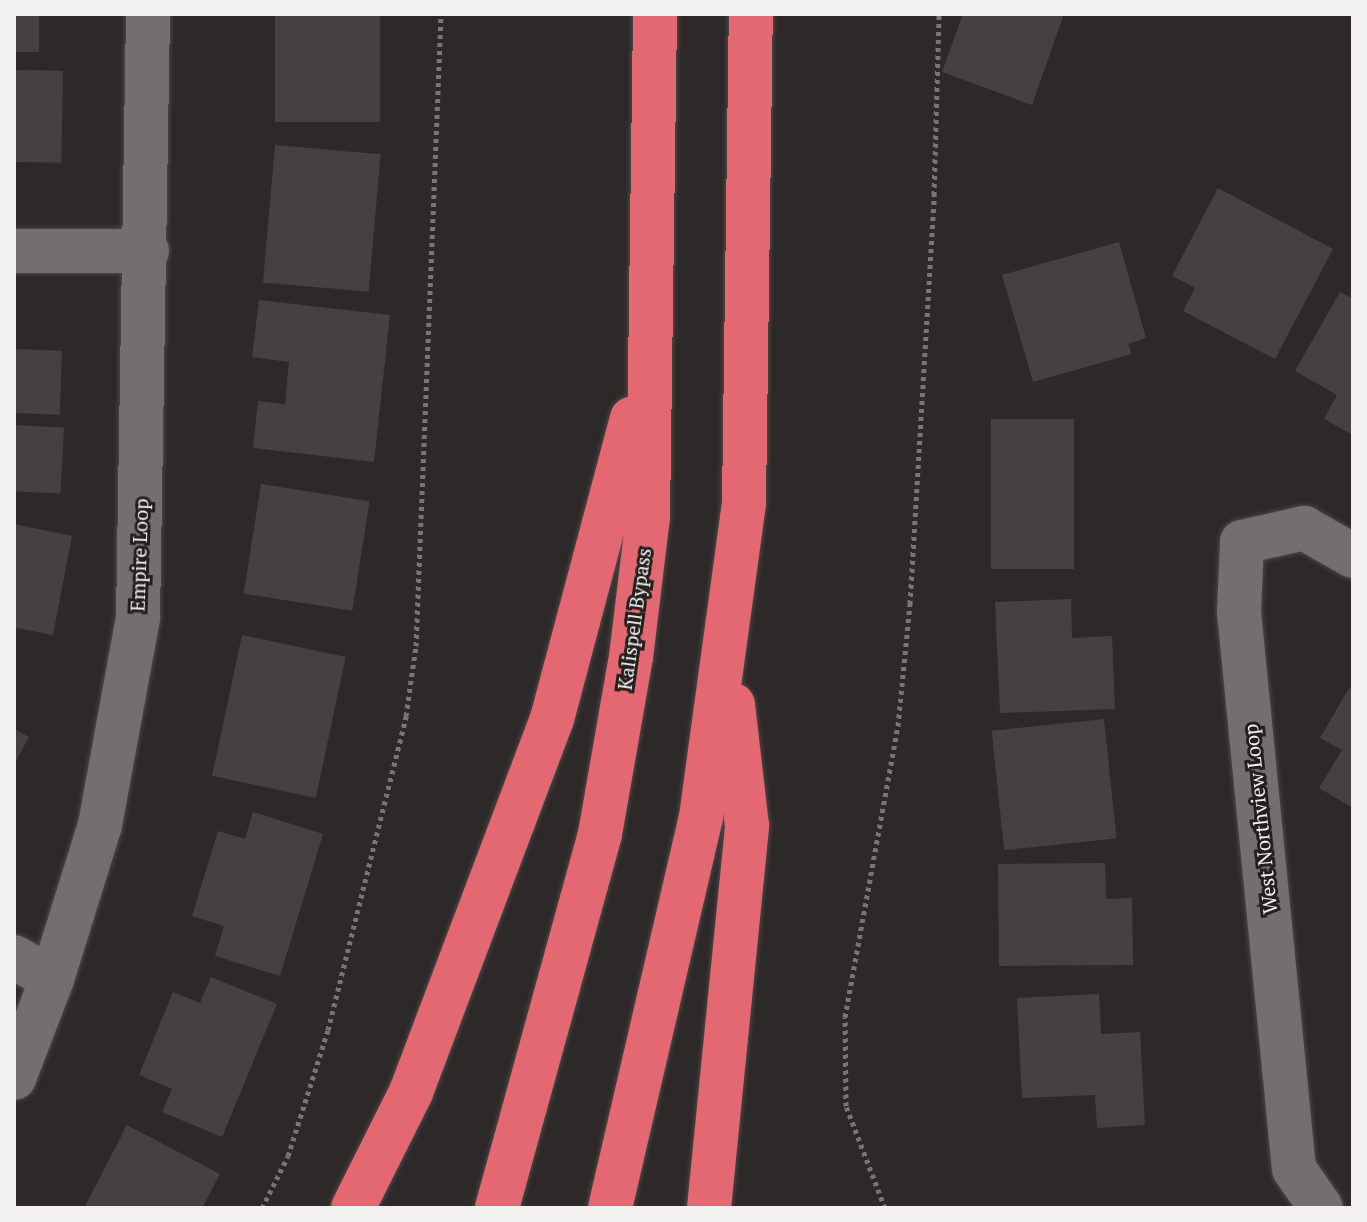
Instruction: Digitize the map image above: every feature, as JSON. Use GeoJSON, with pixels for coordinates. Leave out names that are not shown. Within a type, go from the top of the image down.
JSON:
{"type":"FeatureCollection","features":[{"type":"Feature","properties":{"kind":"highway","name":"Kalispell Bypass"},"geometry":{"type":"LineString","coordinates":[[497,1208],[600,834],[648,517],[655,14]]}},
{"type":"Feature","properties":{"kind":"highway"},"geometry":{"type":"LineString","coordinates":[[610,1208],[701,817],[744,502],[751,14]]}},
{"type":"Feature","properties":{"kind":"highway"},"geometry":{"type":"LineString","coordinates":[[353,1208],[411,1092],[552,719],[649,358]]}},
{"type":"Feature","properties":{"kind":"highway"},"geometry":{"type":"LineString","coordinates":[[709,1208],[747,826],[726,648]]}},
{"type":"Feature","properties":{"kind":"street","name":"Empire Loop"},"geometry":{"type":"LineString","coordinates":[[14,1078],[52,979],[100,825],[138,618],[147,251],[148,14]]}},
{"type":"Feature","properties":{"kind":"street"},"geometry":{"type":"LineString","coordinates":[[14,251],[147,251]]}},
{"type":"Feature","properties":{"kind":"street","name":"West Northview Loop"},"geometry":{"type":"LineString","coordinates":[[1321,1208],[1294,1169],[1239,612],[1242,542],[1304,528],[1353,556]]}},
{"type":"Feature","properties":{"kind":"street"},"geometry":{"type":"LineString","coordinates":[[14,957],[52,979]]}},
{"type":"Feature","properties":{"kind":"path"},"geometry":{"type":"LineString","coordinates":[[262,1208],[288,1156],[328,1030],[406,716],[416,646],[441,14]]}},
{"type":"Feature","properties":{"kind":"path"},"geometry":{"type":"LineString","coordinates":[[885,1208],[846,1106],[845,1017],[898,726],[910,604],[934,195],[939,14]]}},
{"type":"Feature","properties":{"kind":"building"},"geometry":{"type":"Polygon","coordinates":[[[14,14],[39,14],[39,52],[14,52],[14,14]]]}},
{"type":"Feature","properties":{"kind":"building"},"geometry":{"type":"Polygon","coordinates":[[[275,14],[380,14],[380,122],[275,122],[275,14]]]}},
{"type":"Feature","properties":{"kind":"building"},"geometry":{"type":"Polygon","coordinates":[[[963,14],[1064,14],[1032,105],[942,72],[963,14]]]}},
{"type":"Feature","properties":{"kind":"building"},"geometry":{"type":"Polygon","coordinates":[[[14,70],[63,71],[61,163],[14,162],[14,70]]]}},
{"type":"Feature","properties":{"kind":"building"},"geometry":{"type":"Polygon","coordinates":[[[275,145],[381,154],[369,292],[263,282],[275,145]]]}},
{"type":"Feature","properties":{"kind":"building"},"geometry":{"type":"Polygon","coordinates":[[[1218,188],[1333,249],[1275,359],[1183,311],[1195,288],[1172,276],[1218,188]]]}},
{"type":"Feature","properties":{"kind":"building"},"geometry":{"type":"Polygon","coordinates":[[[1119,242],[1146,338],[1128,344],[1132,354],[1033,382],[1002,275],[1119,242]]]}},
{"type":"Feature","properties":{"kind":"building"},"geometry":{"type":"Polygon","coordinates":[[[1340,292],[1353,299],[1353,435],[1324,419],[1337,395],[1295,371],[1340,292]]]}},
{"type":"Feature","properties":{"kind":"building"},"geometry":{"type":"Polygon","coordinates":[[[259,300],[390,315],[374,462],[253,448],[258,401],[285,404],[289,362],[252,357],[259,300]]]}},
{"type":"Feature","properties":{"kind":"building"},"geometry":{"type":"Polygon","coordinates":[[[14,349],[62,351],[60,415],[14,413],[14,349]]]}},
{"type":"Feature","properties":{"kind":"building"},"geometry":{"type":"Polygon","coordinates":[[[991,419],[1074,419],[1074,569],[991,569],[991,419]]]}},
{"type":"Feature","properties":{"kind":"building"},"geometry":{"type":"Polygon","coordinates":[[[14,425],[64,428],[60,494],[14,491],[14,425]]]}},
{"type":"Feature","properties":{"kind":"building"},"geometry":{"type":"Polygon","coordinates":[[[261,484],[370,501],[352,611],[244,594],[261,484]]]}},
{"type":"Feature","properties":{"kind":"building"},"geometry":{"type":"Polygon","coordinates":[[[14,524],[72,536],[53,635],[17,628],[14,635],[14,524]]]}},
{"type":"Feature","properties":{"kind":"building"},"geometry":{"type":"Polygon","coordinates":[[[1071,599],[1072,638],[1112,636],[1115,709],[1000,713],[995,602],[1071,599]]]}},
{"type":"Feature","properties":{"kind":"building"},"geometry":{"type":"Polygon","coordinates":[[[242,635],[346,657],[316,798],[212,776],[242,635]]]}},
{"type":"Feature","properties":{"kind":"building"},"geometry":{"type":"Polygon","coordinates":[[[1349,688],[1353,690],[1353,808],[1319,788],[1342,750],[1320,738],[1349,688]]]}},
{"type":"Feature","properties":{"kind":"building"},"geometry":{"type":"Polygon","coordinates":[[[1104,719],[1117,838],[1004,850],[992,731],[1104,719]]]}},
{"type":"Feature","properties":{"kind":"building"},"geometry":{"type":"Polygon","coordinates":[[[14,729],[29,737],[14,765],[14,729]]]}},
{"type":"Feature","properties":{"kind":"building"},"geometry":{"type":"Polygon","coordinates":[[[253,812],[323,834],[280,976],[215,956],[224,926],[192,916],[218,831],[245,839],[253,812]]]}},
{"type":"Feature","properties":{"kind":"building"},"geometry":{"type":"Polygon","coordinates":[[[1105,863],[1106,899],[1132,898],[1133,965],[999,966],[998,864],[1105,863]]]}},
{"type":"Feature","properties":{"kind":"building"},"geometry":{"type":"Polygon","coordinates":[[[211,977],[277,1004],[222,1137],[162,1112],[172,1089],[139,1075],[173,992],[200,1003],[211,977]]]}},
{"type":"Feature","properties":{"kind":"building"},"geometry":{"type":"Polygon","coordinates":[[[1099,994],[1101,1034],[1140,1032],[1145,1125],[1097,1128],[1095,1095],[1022,1098],[1017,998],[1099,994]]]}},
{"type":"Feature","properties":{"kind":"building"},"geometry":{"type":"Polygon","coordinates":[[[127,1125],[220,1174],[202,1208],[84,1208],[127,1125]]]}}]}
